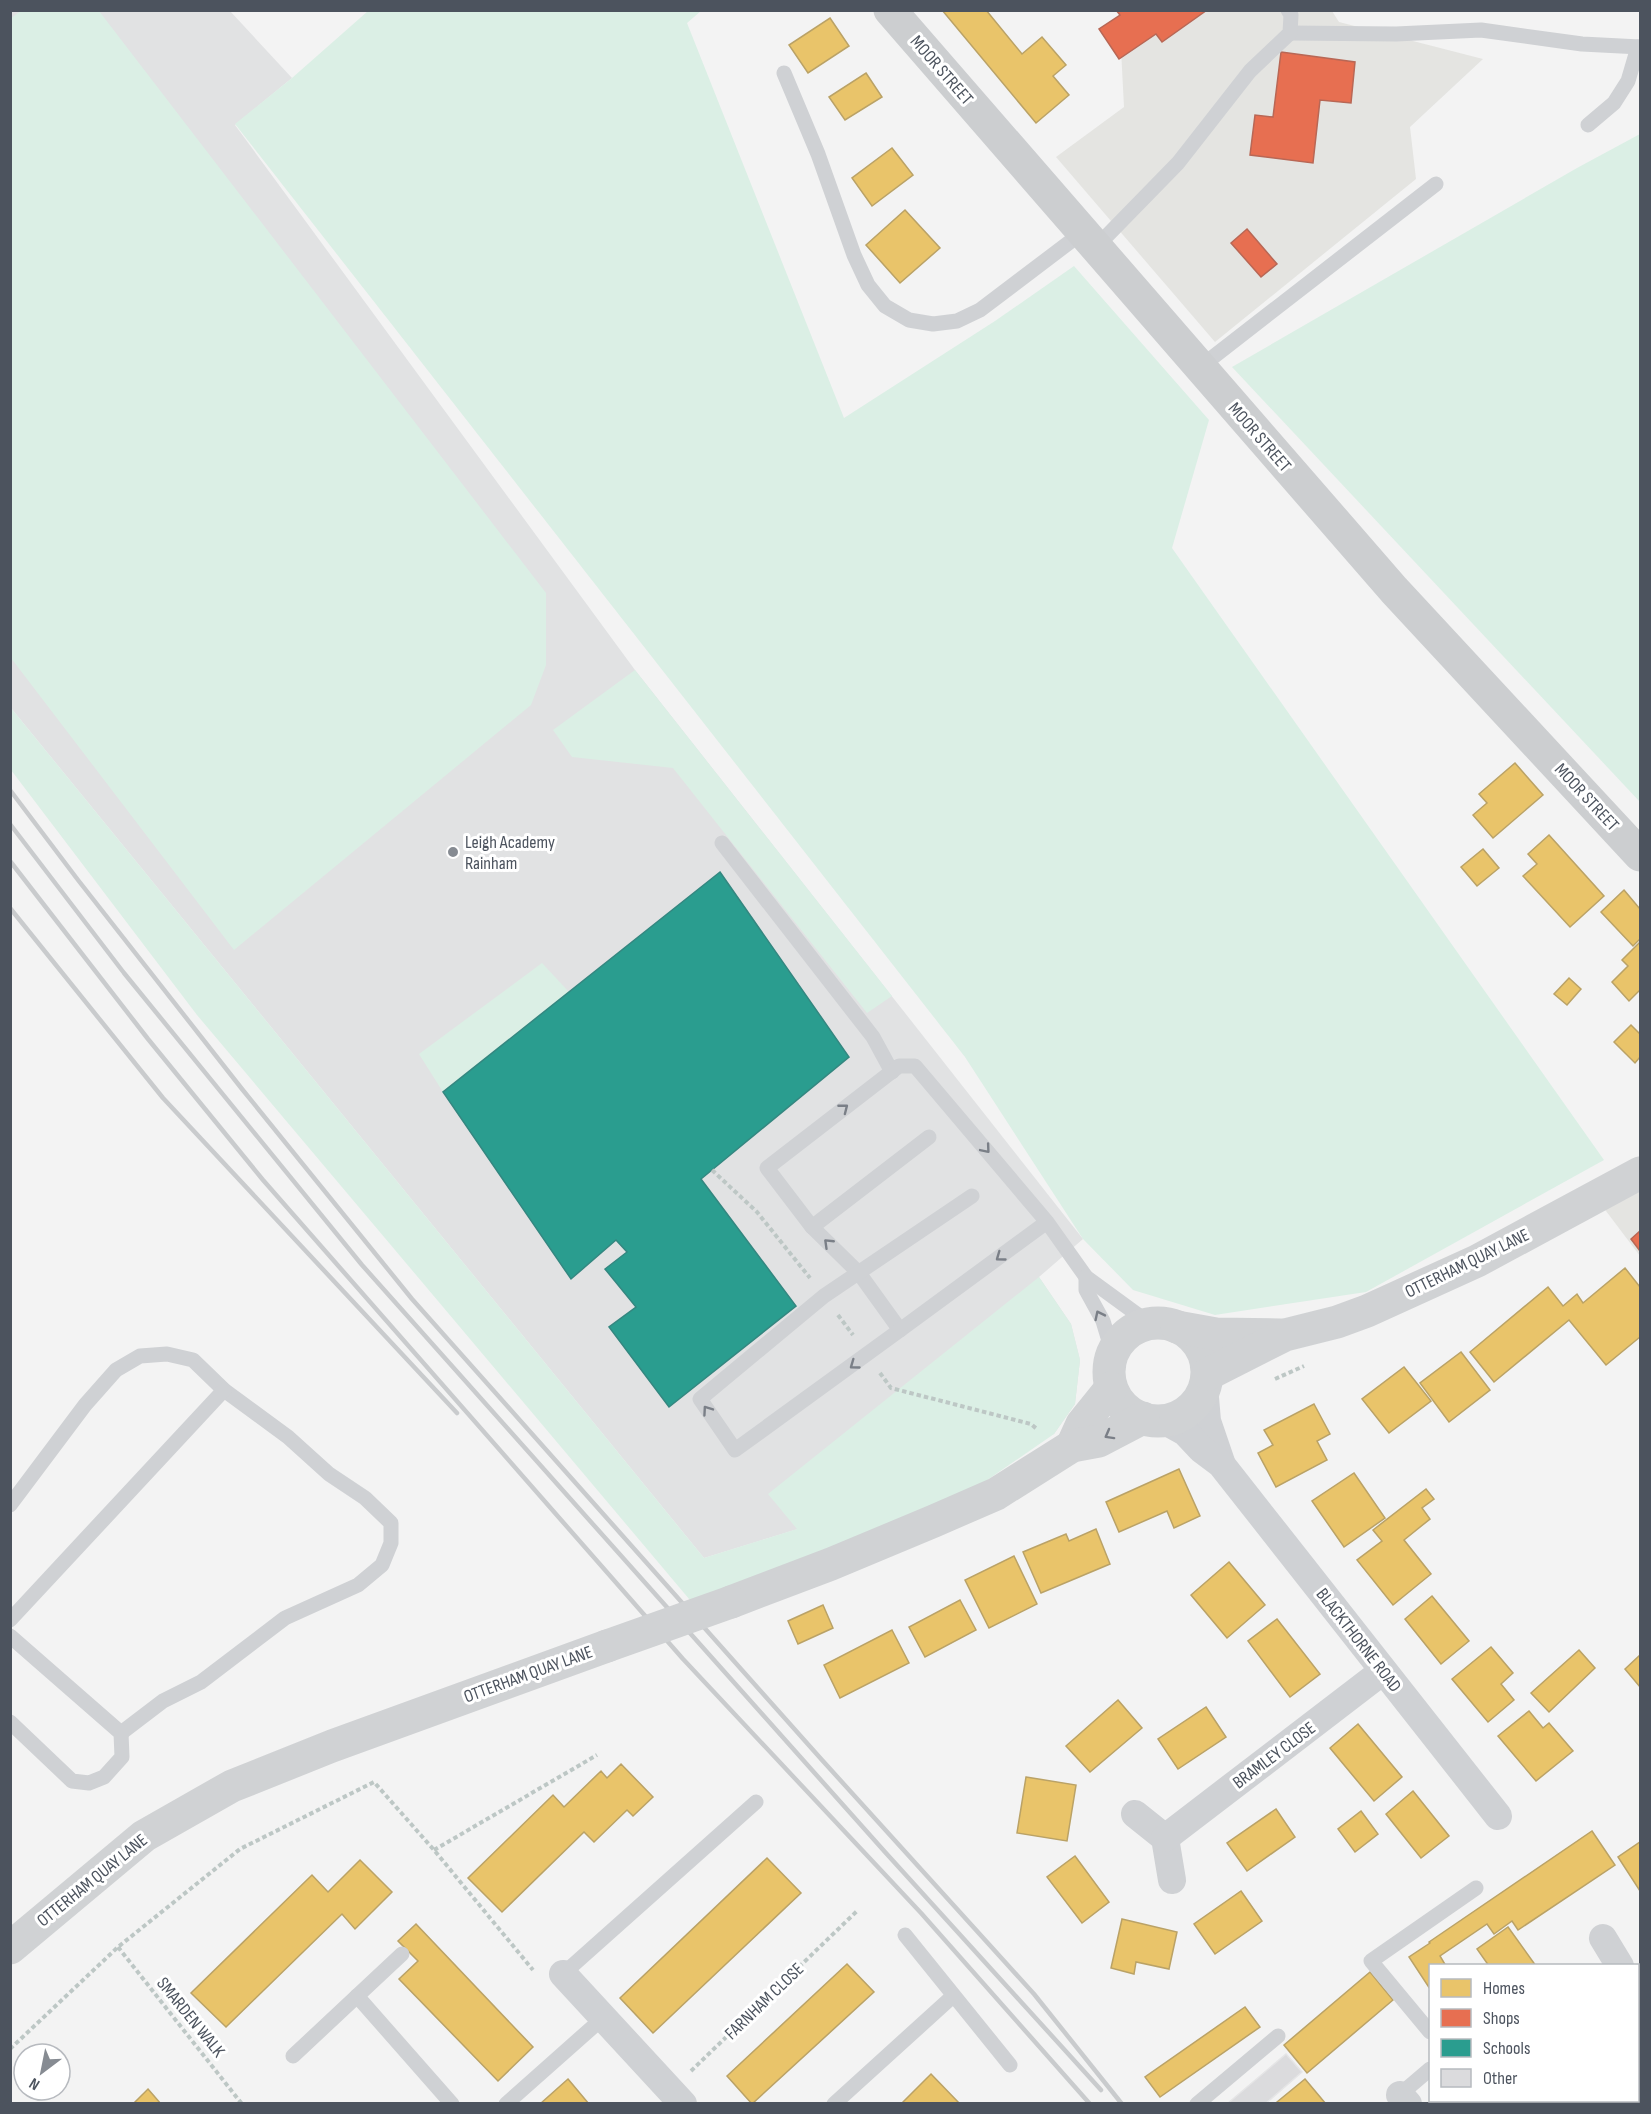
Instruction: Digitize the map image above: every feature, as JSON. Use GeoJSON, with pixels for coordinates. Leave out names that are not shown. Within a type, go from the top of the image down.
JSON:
{"type":"FeatureCollection","features":[{"type":"Feature","properties":{"kind":"main road","name":"MOOR STREET"},"geometry":{"type":"LineString","coordinates":[[890,10],[1394,590],[1641,855]]}},
{"type":"Feature","properties":{"kind":"street","name":"OTTERHAM QUAY LANE"},"geometry":{"type":"LineString","coordinates":[[1163,1325],[1216,1334],[1285,1335],[1337,1322],[1477,1262],[1641,1173]]}},
{"type":"Feature","properties":{"kind":"street"},"geometry":{"type":"LineString","coordinates":[[1155,1420],[1123,1407],[1111,1388],[1110,1370],[1113,1354],[1122,1338],[1131,1330],[1163,1325],[1200,1344],[1206,1356],[1206,1380]]}},
{"type":"Feature","properties":{"kind":"street","name":"OTTERHAM QUAY LANE"},"geometry":{"type":"LineString","coordinates":[[10,1948],[144,1836],[232,1785],[332,1746],[831,1564],[996,1494],[1072,1446],[1099,1441],[1155,1420],[1179,1418],[1190,1410],[1198,1399],[1206,1380],[1285,1335]]}},
{"type":"Feature","properties":{"kind":"street","name":"BLACKTHORNE ROAD"},"geometry":{"type":"LineString","coordinates":[[1206,1380],[1207,1420],[1221,1464]]}},
{"type":"Feature","properties":{"kind":"street"},"geometry":{"type":"LineString","coordinates":[[1072,1446],[1082,1424],[1111,1388]]}},
{"type":"Feature","properties":{"kind":"street","name":"BLACKTHORNE ROAD"},"geometry":{"type":"LineString","coordinates":[[1155,1420],[1185,1432],[1201,1449],[1221,1464],[1498,1816]]}},
{"type":"Feature","properties":{"kind":"street","name":"BRAMLEY CLOSE"},"geometry":{"type":"LineString","coordinates":[[1165,1838],[1383,1671]]}},
{"type":"Feature","properties":{"kind":"street"},"geometry":{"type":"LineString","coordinates":[[1135,1814],[1165,1838],[1173,1880]]}},
{"type":"Feature","properties":{"kind":"street"},"geometry":{"type":"LineString","coordinates":[[1603,1938],[1619,1964]]}},
{"type":"Feature","properties":{"kind":"street"},"geometry":{"type":"LineString","coordinates":[[563,1974],[676,2097]]}},
{"type":"Feature","properties":{"kind":"lane"},"geometry":{"type":"LineString","coordinates":[[784,73],[818,154],[854,255],[868,285],[885,306],[909,320],[933,324],[957,321],[981,310],[1090,239],[1178,163],[1250,71],[1290,33],[1291,15],[1288,10]]}},
{"type":"Feature","properties":{"kind":"lane"},"geometry":{"type":"LineString","coordinates":[[1290,33],[1396,34],[1481,30],[1582,44],[1639,47],[1628,81],[1614,103],[1588,125]]}},
{"type":"Feature","properties":{"kind":"lane"},"geometry":{"type":"LineString","coordinates":[[1199,368],[1436,184]]}},
{"type":"Feature","properties":{"kind":"lane"},"geometry":{"type":"LineString","coordinates":[[722,843],[873,1036],[892,1072]]}},
{"type":"Feature","properties":{"kind":"lane"},"geometry":{"type":"LineString","coordinates":[[900,1330],[859,1273],[812,1227],[767,1168],[899,1066],[915,1065],[1047,1222],[1086,1277],[1163,1325]]}},
{"type":"Feature","properties":{"kind":"lane"},"geometry":{"type":"LineString","coordinates":[[812,1227],[929,1137]]}},
{"type":"Feature","properties":{"kind":"lane"},"geometry":{"type":"LineString","coordinates":[[972,1196],[824,1296],[700,1399],[735,1450],[1047,1222]]}},
{"type":"Feature","properties":{"kind":"lane"},"geometry":{"type":"LineString","coordinates":[[1086,1277],[1086,1290],[1103,1321],[1113,1354]]}},
{"type":"Feature","properties":{"kind":"lane"},"geometry":{"type":"LineString","coordinates":[[10,1505],[85,1405],[116,1370],[140,1356],[167,1354],[193,1360],[224,1390],[288,1437],[330,1474],[365,1498],[391,1522],[391,1544],[382,1565],[358,1586],[285,1618],[201,1682],[163,1701],[121,1733]]}},
{"type":"Feature","properties":{"kind":"lane"},"geometry":{"type":"LineString","coordinates":[[10,1620],[224,1390]]}},
{"type":"Feature","properties":{"kind":"lane"},"geometry":{"type":"LineString","coordinates":[[10,1636],[121,1733],[122,1757],[104,1777],[89,1782],[72,1781],[10,1722]]}},
{"type":"Feature","properties":{"kind":"lane"},"geometry":{"type":"LineString","coordinates":[[563,1974],[756,1802]]}},
{"type":"Feature","properties":{"kind":"lane"},"geometry":{"type":"LineString","coordinates":[[1429,2030],[1371,1961],[1476,1888]]}},
{"type":"Feature","properties":{"kind":"lane"},"geometry":{"type":"LineString","coordinates":[[904,1935],[1010,2065]]}},
{"type":"Feature","properties":{"kind":"lane"},"geometry":{"type":"LineString","coordinates":[[293,2056],[402,1954]]}},
{"type":"Feature","properties":{"kind":"lane"},"geometry":{"type":"LineString","coordinates":[[357,1996],[452,2103]]}},
{"type":"Feature","properties":{"kind":"lane"},"geometry":{"type":"LineString","coordinates":[[834,2103],[952,1996]]}},
{"type":"Feature","properties":{"kind":"lane"},"geometry":{"type":"LineString","coordinates":[[506,2103],[604,2017]]}},
{"type":"Feature","properties":{"kind":"lane"},"geometry":{"type":"LineString","coordinates":[[1197,2103],[1278,2036]]}},
{"type":"Feature","properties":{"kind":"lane"},"geometry":{"type":"LineString","coordinates":[[1399,2100],[1429,2071]]}},
{"type":"Feature","properties":{"kind":"path"},"geometry":{"type":"LineString","coordinates":[[1271,1381],[1307,1364]]}},
{"type":"Feature","properties":{"kind":"path"},"geometry":{"type":"LineString","coordinates":[[434,1850],[597,1755]]}},
{"type":"Feature","properties":{"kind":"path"},"geometry":{"type":"LineString","coordinates":[[10,2049],[118,1947],[240,1849],[374,1782],[434,1850],[535,1972]]}},
{"type":"Feature","properties":{"kind":"path","name":"FARNHAM CLOSE"},"geometry":{"type":"LineString","coordinates":[[676,2097],[857,1911]]}},
{"type":"Feature","properties":{"kind":"path","name":"SMARDEN WALK"},"geometry":{"type":"LineString","coordinates":[[118,1947],[242,2103]]}},
{"type":"Feature","properties":{"kind":"shaded area","name":"Leigh Academy Rainham"},"geometry":{"type":"Polygon","coordinates":[[[10,11],[230,11],[292,78],[235,125],[635,670],[1083,1239],[1039,1277],[1071,1324],[1080,1360],[1075,1404],[1054,1434],[798,1529],[704,1558],[11,708],[10,11]]]}},
{"type":"Feature","properties":{"kind":"shaded area"},"geometry":{"type":"Polygon","coordinates":[[[1119,11],[1332,11],[1339,22],[1483,59],[1410,127],[1416,179],[1215,342],[1056,157],[1124,107],[1119,11]]]}},
{"type":"Feature","properties":{"kind":"shaded area"},"geometry":{"type":"Polygon","coordinates":[[[1640,1183],[1640,1256],[1603,1207],[1640,1183]]]}},
{"type":"Feature","properties":{"kind":"green space"},"geometry":{"type":"Polygon","coordinates":[[[22,10],[99,11],[546,593],[546,665],[531,705],[234,950],[11,658],[10,19],[22,10]]]}},
{"type":"Feature","properties":{"kind":"green space"},"geometry":{"type":"Polygon","coordinates":[[[368,11],[701,11],[687,23],[844,418],[995,321],[1074,266],[1209,420],[1172,548],[1604,1160],[1366,1292],[1215,1315],[1133,1290],[1083,1239],[965,1057],[235,124],[292,78],[368,11]]]}},
{"type":"Feature","properties":{"kind":"green space"},"geometry":{"type":"Polygon","coordinates":[[[1640,134],[1640,802],[1232,367],[1640,134]]]}},
{"type":"Feature","properties":{"kind":"green space"},"geometry":{"type":"Polygon","coordinates":[[[635,670],[892,996],[867,1013],[673,768],[572,757],[553,730],[635,670]]]}},
{"type":"Feature","properties":{"kind":"green space"},"geometry":{"type":"Polygon","coordinates":[[[11,708],[704,1558],[797,1529],[768,1494],[1039,1277],[1071,1324],[1080,1360],[1075,1404],[1054,1434],[967,1494],[695,1606],[197,1015],[11,770],[11,708]]]}},
{"type":"Feature","properties":{"kind":"green space"},"geometry":{"type":"Polygon","coordinates":[[[542,963],[569,992],[443,1092],[419,1054],[542,963]]]}},
{"type":"Feature","properties":{"kind":"building: Homes"},"geometry":{"type":"Polygon","coordinates":[[[942,10],[986,10],[1022,54],[1042,37],[1066,65],[1053,76],[1069,95],[1036,123],[942,10]]]}},
{"type":"Feature","properties":{"kind":"building: Homes"},"geometry":{"type":"Polygon","coordinates":[[[830,18],[849,46],[808,73],[789,45],[830,18]]]}},
{"type":"Feature","properties":{"kind":"building: Homes"},"geometry":{"type":"Polygon","coordinates":[[[866,73],[882,97],[845,120],[829,97],[866,73]]]}},
{"type":"Feature","properties":{"kind":"building: Homes"},"geometry":{"type":"Polygon","coordinates":[[[892,148],[913,175],[872,206],[852,178],[892,148]]]}},
{"type":"Feature","properties":{"kind":"building: Homes"},"geometry":{"type":"Polygon","coordinates":[[[905,210],[940,248],[900,283],[866,245],[905,210]]]}},
{"type":"Feature","properties":{"kind":"building: Homes"},"geometry":{"type":"Polygon","coordinates":[[[1515,763],[1543,795],[1493,838],[1473,815],[1487,803],[1479,794],[1515,763]]]}},
{"type":"Feature","properties":{"kind":"building: Homes"},"geometry":{"type":"Polygon","coordinates":[[[1549,835],[1604,896],[1570,927],[1523,876],[1537,864],[1528,854],[1549,835]]]}},
{"type":"Feature","properties":{"kind":"building: Homes"},"geometry":{"type":"Polygon","coordinates":[[[1483,849],[1499,868],[1477,886],[1461,867],[1483,849]]]}},
{"type":"Feature","properties":{"kind":"building: Homes"},"geometry":{"type":"Polygon","coordinates":[[[1624,890],[1640,909],[1640,939],[1633,946],[1601,912],[1624,890]]]}},
{"type":"Feature","properties":{"kind":"building: Homes"},"geometry":{"type":"Polygon","coordinates":[[[1640,942],[1640,990],[1629,1001],[1612,982],[1628,966],[1622,960],[1640,942]]]}},
{"type":"Feature","properties":{"kind":"building: Homes"},"geometry":{"type":"Polygon","coordinates":[[[1569,978],[1581,989],[1567,1005],[1554,994],[1569,978]]]}},
{"type":"Feature","properties":{"kind":"building: Homes"},"geometry":{"type":"Polygon","coordinates":[[[1631,1025],[1640,1034],[1640,1057],[1635,1063],[1614,1042],[1631,1025]]]}},
{"type":"Feature","properties":{"kind":"building: Homes"},"geometry":{"type":"Polygon","coordinates":[[[1625,1268],[1640,1287],[1640,1337],[1606,1365],[1569,1320],[1494,1382],[1470,1352],[1548,1287],[1563,1306],[1577,1294],[1583,1303],[1625,1268]]]}},
{"type":"Feature","properties":{"kind":"building: Homes"},"geometry":{"type":"Polygon","coordinates":[[[1461,1352],[1490,1390],[1449,1422],[1420,1383],[1461,1352]]]}},
{"type":"Feature","properties":{"kind":"building: Homes"},"geometry":{"type":"Polygon","coordinates":[[[1404,1367],[1431,1401],[1389,1433],[1362,1399],[1404,1367]]]}},
{"type":"Feature","properties":{"kind":"building: Homes"},"geometry":{"type":"Polygon","coordinates":[[[1314,1404],[1330,1434],[1317,1441],[1327,1460],[1276,1487],[1258,1453],[1273,1445],[1264,1430],[1314,1404]]]}},
{"type":"Feature","properties":{"kind":"building: Homes"},"geometry":{"type":"Polygon","coordinates":[[[1179,1469],[1200,1516],[1174,1528],[1167,1511],[1119,1532],[1106,1502],[1179,1469]]]}},
{"type":"Feature","properties":{"kind":"building: Homes"},"geometry":{"type":"Polygon","coordinates":[[[1354,1473],[1385,1518],[1344,1547],[1312,1501],[1354,1473]]]}},
{"type":"Feature","properties":{"kind":"building: Homes"},"geometry":{"type":"Polygon","coordinates":[[[1426,1489],[1434,1499],[1422,1508],[1430,1519],[1404,1540],[1431,1574],[1393,1605],[1357,1560],[1382,1541],[1373,1530],[1426,1489]]]}},
{"type":"Feature","properties":{"kind":"building: Homes"},"geometry":{"type":"Polygon","coordinates":[[[1096,1529],[1110,1564],[1041,1593],[1023,1552],[1066,1534],[1069,1541],[1096,1529]]]}},
{"type":"Feature","properties":{"kind":"building: Homes"},"geometry":{"type":"Polygon","coordinates":[[[1014,1556],[1037,1604],[989,1628],[965,1580],[1014,1556]]]}},
{"type":"Feature","properties":{"kind":"building: Homes"},"geometry":{"type":"Polygon","coordinates":[[[1229,1562],[1265,1605],[1227,1638],[1191,1595],[1229,1562]]]}},
{"type":"Feature","properties":{"kind":"building: Homes"},"geometry":{"type":"Polygon","coordinates":[[[1432,1596],[1469,1641],[1441,1664],[1405,1619],[1432,1596]]]}},
{"type":"Feature","properties":{"kind":"building: Homes"},"geometry":{"type":"Polygon","coordinates":[[[960,1600],[976,1630],[925,1657],[909,1627],[960,1600]]]}},
{"type":"Feature","properties":{"kind":"building: Homes"},"geometry":{"type":"Polygon","coordinates":[[[823,1605],[833,1628],[798,1644],[788,1621],[823,1605]]]}},
{"type":"Feature","properties":{"kind":"building: Homes"},"geometry":{"type":"Polygon","coordinates":[[[1277,1619],[1320,1674],[1290,1697],[1248,1641],[1277,1619]]]}},
{"type":"Feature","properties":{"kind":"building: Homes"},"geometry":{"type":"Polygon","coordinates":[[[892,1630],[909,1663],[840,1698],[824,1665],[892,1630]]]}},
{"type":"Feature","properties":{"kind":"building: Homes"},"geometry":{"type":"Polygon","coordinates":[[[1491,1647],[1513,1673],[1501,1684],[1514,1700],[1488,1722],[1452,1679],[1491,1647]]]}},
{"type":"Feature","properties":{"kind":"building: Homes"},"geometry":{"type":"Polygon","coordinates":[[[1579,1650],[1595,1668],[1549,1712],[1531,1693],[1579,1650]]]}},
{"type":"Feature","properties":{"kind":"building: Homes"},"geometry":{"type":"Polygon","coordinates":[[[1640,1655],[1640,1687],[1625,1669],[1640,1655]]]}},
{"type":"Feature","properties":{"kind":"building: Homes"},"geometry":{"type":"Polygon","coordinates":[[[1118,1700],[1142,1728],[1090,1772],[1066,1746],[1118,1700]]]}},
{"type":"Feature","properties":{"kind":"building: Homes"},"geometry":{"type":"Polygon","coordinates":[[[1206,1707],[1226,1737],[1178,1769],[1158,1739],[1206,1707]]]}},
{"type":"Feature","properties":{"kind":"building: Homes"},"geometry":{"type":"Polygon","coordinates":[[[1529,1711],[1543,1728],[1549,1723],[1573,1751],[1536,1781],[1498,1736],[1529,1711]]]}},
{"type":"Feature","properties":{"kind":"building: Homes"},"geometry":{"type":"Polygon","coordinates":[[[1358,1724],[1402,1777],[1374,1801],[1330,1748],[1358,1724]]]}},
{"type":"Feature","properties":{"kind":"building: Homes"},"geometry":{"type":"Polygon","coordinates":[[[621,1764],[653,1797],[633,1816],[627,1810],[594,1842],[584,1832],[502,1912],[468,1878],[553,1795],[564,1807],[601,1771],[607,1778],[621,1764]]]}},
{"type":"Feature","properties":{"kind":"building: Homes"},"geometry":{"type":"Polygon","coordinates":[[[1026,1777],[1076,1785],[1067,1841],[1017,1833],[1026,1777]]]}},
{"type":"Feature","properties":{"kind":"building: Homes"},"geometry":{"type":"Polygon","coordinates":[[[1413,1791],[1449,1836],[1421,1858],[1386,1814],[1413,1791]]]}},
{"type":"Feature","properties":{"kind":"building: Homes"},"geometry":{"type":"Polygon","coordinates":[[[1276,1809],[1295,1837],[1247,1871],[1227,1843],[1276,1809]]]}},
{"type":"Feature","properties":{"kind":"building: Homes"},"geometry":{"type":"Polygon","coordinates":[[[1361,1811],[1378,1834],[1355,1852],[1338,1829],[1361,1811]]]}},
{"type":"Feature","properties":{"kind":"building: Homes"},"geometry":{"type":"Polygon","coordinates":[[[1592,1831],[1615,1865],[1518,1930],[1512,1921],[1494,1934],[1487,1924],[1440,1956],[1445,1964],[1429,1964],[1429,1987],[1409,1957],[1592,1831]]]}},
{"type":"Feature","properties":{"kind":"building: Homes"},"geometry":{"type":"Polygon","coordinates":[[[1640,1842],[1640,1891],[1618,1857],[1640,1842]]]}},
{"type":"Feature","properties":{"kind":"building: Homes"},"geometry":{"type":"Polygon","coordinates":[[[1075,1856],[1109,1902],[1082,1923],[1047,1877],[1075,1856]]]}},
{"type":"Feature","properties":{"kind":"building: Homes"},"geometry":{"type":"Polygon","coordinates":[[[767,1858],[801,1893],[653,2033],[620,1998],[767,1858]]]}},
{"type":"Feature","properties":{"kind":"building: Homes"},"geometry":{"type":"Polygon","coordinates":[[[360,1860],[392,1892],[355,1929],[342,1914],[226,2027],[191,1993],[312,1875],[328,1892],[360,1860]]]}},
{"type":"Feature","properties":{"kind":"building: Homes"},"geometry":{"type":"Polygon","coordinates":[[[1241,1891],[1262,1921],[1215,1954],[1194,1924],[1241,1891]]]}},
{"type":"Feature","properties":{"kind":"building: Homes"},"geometry":{"type":"Polygon","coordinates":[[[1122,1919],[1177,1932],[1169,1969],[1136,1962],[1134,1974],[1111,1968],[1122,1919]]]}},
{"type":"Feature","properties":{"kind":"building: Homes"},"geometry":{"type":"Polygon","coordinates":[[[416,1924],[533,2047],[498,2081],[399,1979],[418,1961],[398,1941],[416,1924]]]}},
{"type":"Feature","properties":{"kind":"building: Homes"},"geometry":{"type":"Polygon","coordinates":[[[1508,1927],[1535,1964],[1488,1964],[1477,1949],[1508,1927]]]}},
{"type":"Feature","properties":{"kind":"building: Homes"},"geometry":{"type":"Polygon","coordinates":[[[847,1964],[874,1992],[752,2104],[727,2076],[847,1964]]]}},
{"type":"Feature","properties":{"kind":"building: Homes"},"geometry":{"type":"Polygon","coordinates":[[[1370,1972],[1393,2000],[1307,2073],[1284,2045],[1370,1972]]]}},
{"type":"Feature","properties":{"kind":"building: Homes"},"geometry":{"type":"Polygon","coordinates":[[[1245,2007],[1260,2027],[1160,2097],[1145,2077],[1245,2007]]]}},
{"type":"Feature","properties":{"kind":"building: Homes"},"geometry":{"type":"Polygon","coordinates":[[[931,2074],[960,2104],[901,2104],[931,2074]]]}},
{"type":"Feature","properties":{"kind":"building: Homes"},"geometry":{"type":"Polygon","coordinates":[[[568,2079],[589,2104],[540,2104],[568,2079]]]}},
{"type":"Feature","properties":{"kind":"building: Homes"},"geometry":{"type":"Polygon","coordinates":[[[1305,2079],[1326,2104],[1279,2104],[1277,2102],[1305,2079]]]}},
{"type":"Feature","properties":{"kind":"building: Homes"},"geometry":{"type":"Polygon","coordinates":[[[148,2089],[161,2104],[133,2104],[148,2089]]]}},
{"type":"Feature","properties":{"kind":"building: Homes"},"geometry":{"type":"Polygon","coordinates":[[[1639,2099],[1640,2104],[1605,2104],[1604,2102],[1639,2102],[1639,2099]]]}},
{"type":"Feature","properties":{"kind":"building: Homes"},"geometry":{"type":"Polygon","coordinates":[[[1462,2102],[1509,2102],[1510,2104],[1463,2104],[1462,2102]]]}},
{"type":"Feature","properties":{"kind":"building: Shops"},"geometry":{"type":"Polygon","coordinates":[[[1116,10],[1207,10],[1162,42],[1156,34],[1119,59],[1099,29],[1120,15],[1116,10]]]}},
{"type":"Feature","properties":{"kind":"building: Shops"},"geometry":{"type":"Polygon","coordinates":[[[1281,52],[1355,62],[1351,103],[1320,100],[1313,163],[1250,155],[1255,115],[1273,117],[1281,52]]]}},
{"type":"Feature","properties":{"kind":"building: Shops"},"geometry":{"type":"Polygon","coordinates":[[[1247,229],[1277,264],[1261,277],[1231,243],[1247,229]]]}},
{"type":"Feature","properties":{"kind":"building: Shops"},"geometry":{"type":"Polygon","coordinates":[[[1640,1231],[1640,1251],[1631,1239],[1640,1231]]]}},
{"type":"Feature","properties":{"kind":"building: Schools"},"geometry":{"type":"Polygon","coordinates":[[[720,872],[849,1057],[701,1179],[796,1306],[669,1407],[609,1327],[636,1307],[605,1269],[627,1252],[616,1240],[571,1279],[443,1092],[720,872]]]}},
{"type":"Feature","properties":{"kind":"building: Other"},"geometry":{"type":"Polygon","coordinates":[[[1286,2054],[1302,2072],[1265,2104],[1227,2104],[1286,2054]]]}},
{"type":"Feature","properties":{"kind":"railway"},"geometry":{"type":"LineString","coordinates":[[10,790],[242,1089],[412,1299],[822,1760],[1034,1994],[1122,2104]]}},
{"type":"Feature","properties":{"kind":"railway"},"geometry":{"type":"LineString","coordinates":[[10,824],[124,973],[362,1265],[885,1852],[1101,2090]]}},
{"type":"Feature","properties":{"kind":"railway"},"geometry":{"type":"LineString","coordinates":[[10,861],[148,1039],[263,1180],[683,1659],[921,1913],[1090,2104]]}},
{"type":"Feature","properties":{"kind":"railway"},"geometry":{"type":"LineString","coordinates":[[10,908],[163,1098],[457,1413]]}},
{"type":"Feature","properties":{"kind":"place","name":"Leigh Academy Rainham"},"geometry":{"type":"Point","coordinates":[453,852]}}]}
